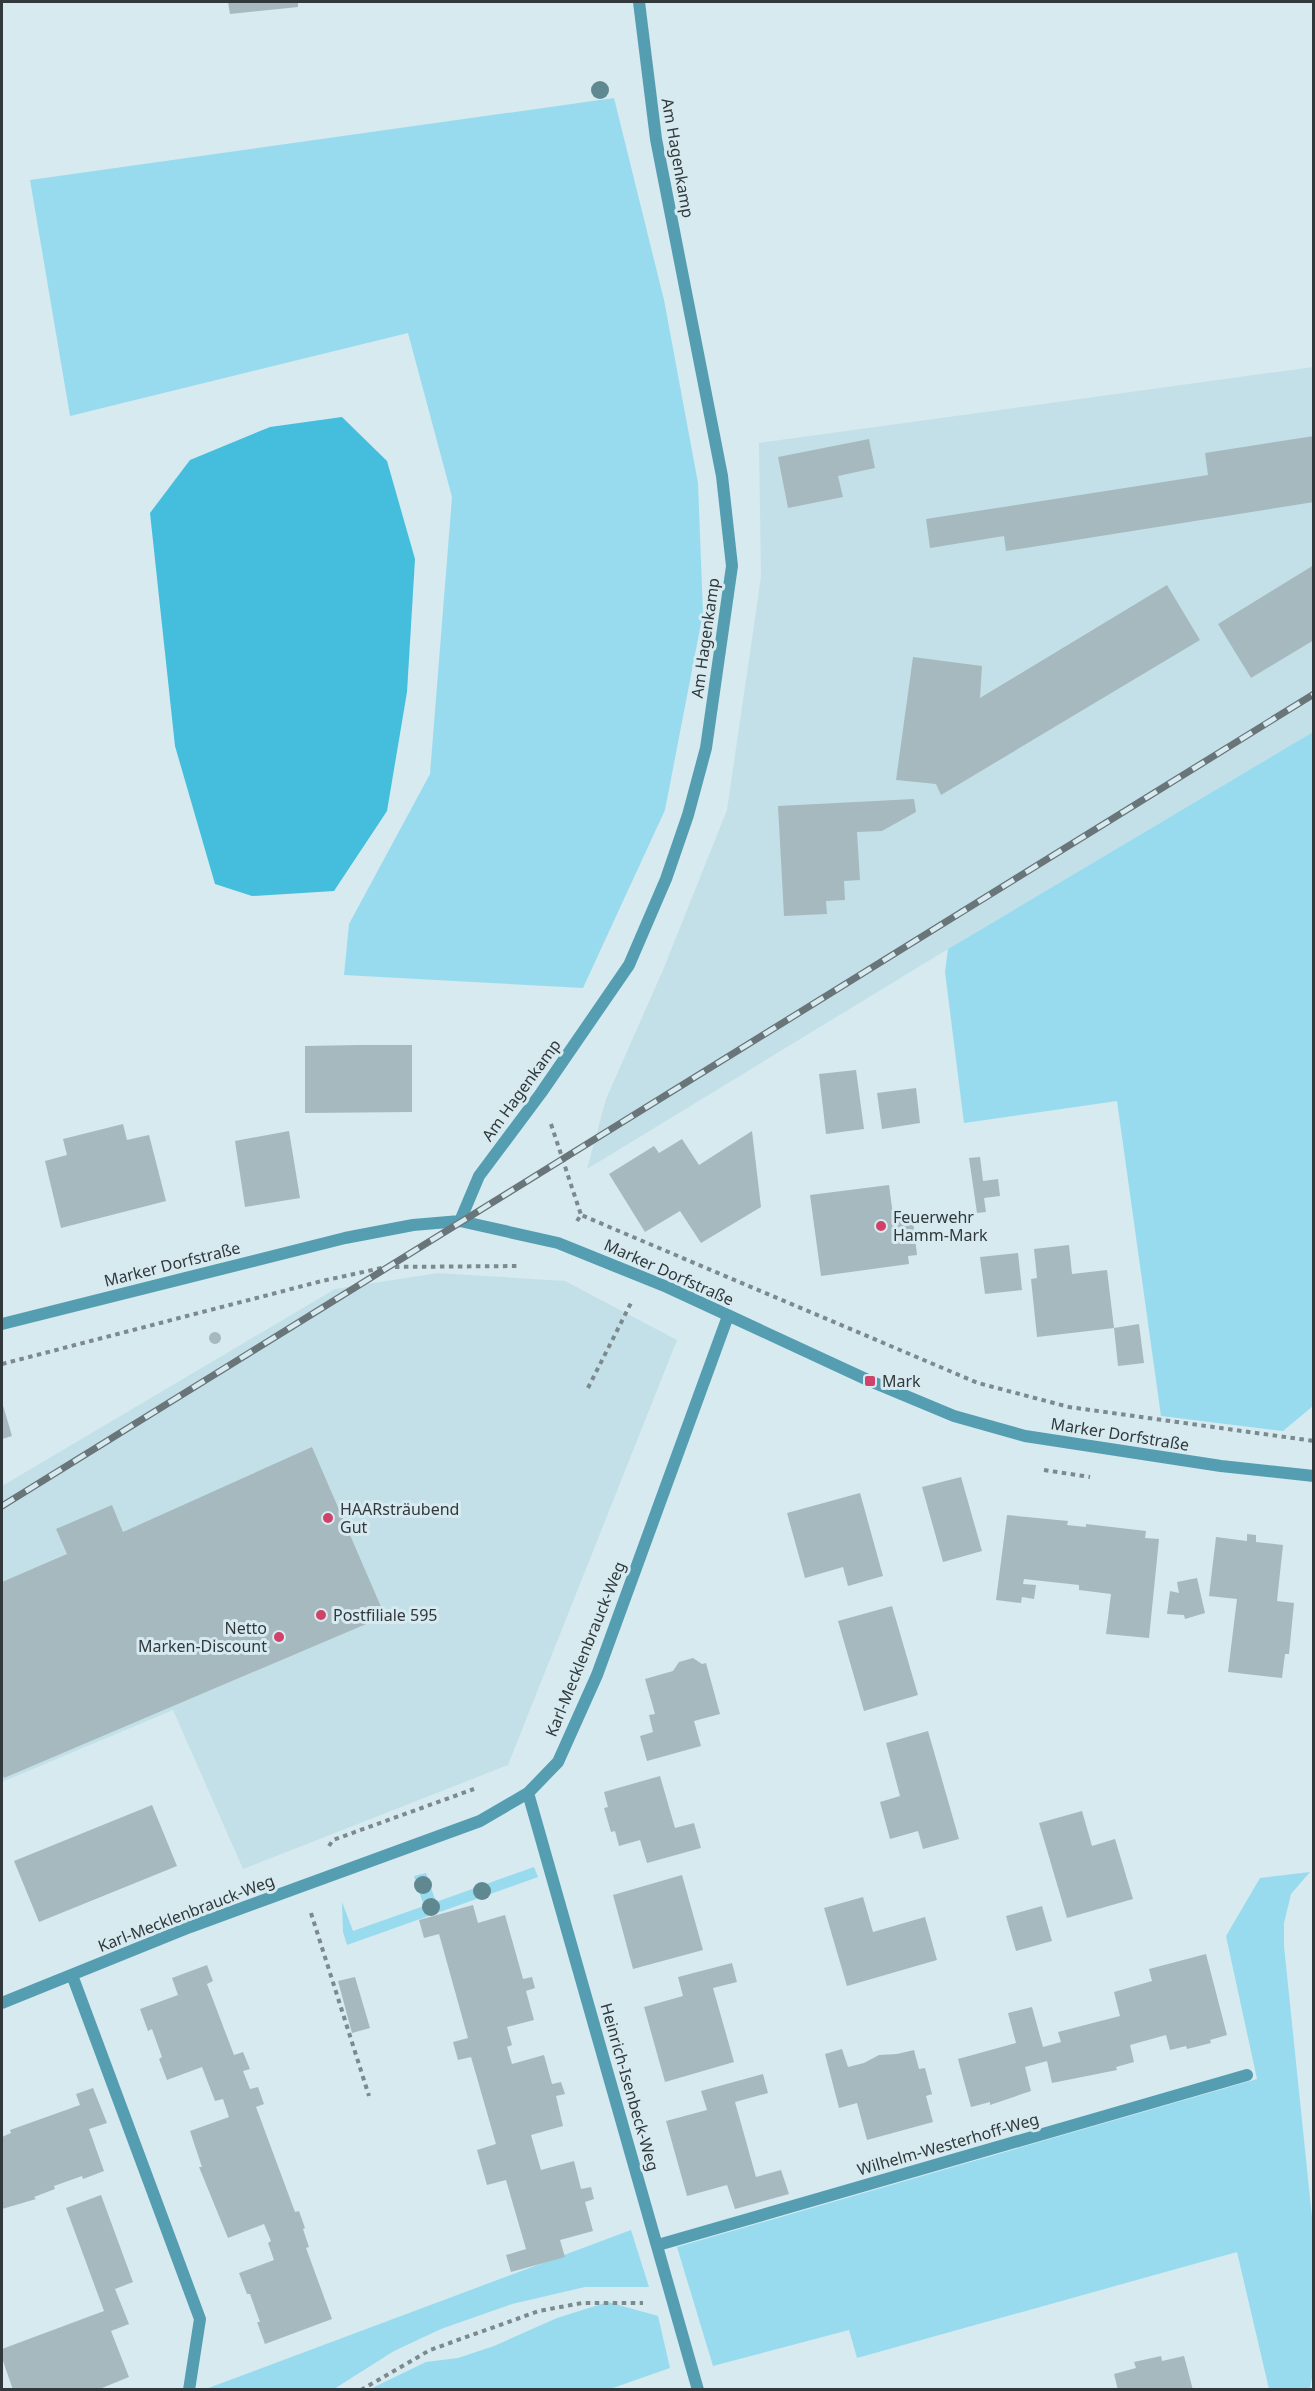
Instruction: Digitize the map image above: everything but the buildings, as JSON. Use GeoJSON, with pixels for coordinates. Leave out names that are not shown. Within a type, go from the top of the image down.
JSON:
{"type":"FeatureCollection","features":[{"type":"Feature","properties":{"kind":"street","name":"Am Hagenkamp"},"geometry":{"type":"LineString","coordinates":[[460,1221],[479,1176],[541,1093],[628,965],[666,879],[688,815],[706,747],[732,566],[722,476],[656,139],[639,2]]}},
{"type":"Feature","properties":{"kind":"street","name":"Marker Dorfstraße"},"geometry":{"type":"LineString","coordinates":[[2,1324],[345,1238],[413,1225],[460,1221],[558,1243],[667,1287],[954,1416],[1025,1436],[1221,1466],[1314,1476]]}},
{"type":"Feature","properties":{"kind":"street","name":"Karl-Mecklenbrauck-Weg"},"geometry":{"type":"LineString","coordinates":[[2,2003],[190,1927],[480,1821],[528,1793],[558,1762],[597,1675],[728,1316]]}},
{"type":"Feature","properties":{"kind":"street","name":"Heinrich-Isenbeck-Weg"},"geometry":{"type":"LineString","coordinates":[[528,1793],[698,2390]]}},
{"type":"Feature","properties":{"kind":"street"},"geometry":{"type":"LineString","coordinates":[[72,1974],[200,2319],[189,2390]]}},
{"type":"Feature","properties":{"kind":"street","name":"Wilhelm-Westerhoff-Weg"},"geometry":{"type":"LineString","coordinates":[[658,2245],[1247,2076]]}},
{"type":"Feature","properties":{"kind":"path"},"geometry":{"type":"LineString","coordinates":[[541,1093],[582,1215],[978,1383],[1069,1407],[1314,1441]]}},
{"type":"Feature","properties":{"kind":"path"},"geometry":{"type":"LineString","coordinates":[[558,1243],[582,1215]]}},
{"type":"Feature","properties":{"kind":"path"},"geometry":{"type":"LineString","coordinates":[[2,1364],[322,1281],[386,1267],[523,1266]]}},
{"type":"Feature","properties":{"kind":"path"},"geometry":{"type":"LineString","coordinates":[[588,1388],[634,1298]]}},
{"type":"Feature","properties":{"kind":"path"},"geometry":{"type":"LineString","coordinates":[[369,2096],[302,1886],[333,1840],[480,1787]]}},
{"type":"Feature","properties":{"kind":"path"},"geometry":{"type":"LineString","coordinates":[[361,2390],[430,2350],[539,2311],[582,2303],[674,2302]]}},
{"type":"Feature","properties":{"kind":"shaded area"},"geometry":{"type":"Polygon","coordinates":[[[614,98],[664,300],[698,483],[703,613],[665,810],[583,988],[344,975],[349,924],[430,774],[452,497],[408,333],[70,416],[30,180],[614,98]]]}},
{"type":"Feature","properties":{"kind":"shaded area"},"geometry":{"type":"Polygon","coordinates":[[[1313,367],[1313,732],[948,949],[587,1169],[606,1099],[663,970],[727,810],[761,577],[759,443],[1313,367]]]}},
{"type":"Feature","properties":{"kind":"shaded area"},"geometry":{"type":"Polygon","coordinates":[[[342,417],[387,461],[415,559],[407,692],[387,811],[334,891],[252,896],[215,884],[175,746],[150,513],[190,460],[270,427],[342,417]]]}},
{"type":"Feature","properties":{"kind":"shaded area"},"geometry":{"type":"Polygon","coordinates":[[[1313,732],[1313,1406],[1283,1431],[1161,1416],[1117,1101],[964,1123],[945,972],[948,949],[1313,732]]]}},
{"type":"Feature","properties":{"kind":"shaded area"},"geometry":{"type":"Polygon","coordinates":[[[438,1273],[565,1281],[677,1340],[508,1765],[243,1869],[173,1710],[2,1782],[2,1486],[335,1289],[438,1273]]]}},
{"type":"Feature","properties":{"kind":"shaded area"},"geometry":{"type":"Polygon","coordinates":[[[534,1867],[538,1877],[347,1945],[343,1932],[342,1902],[353,1931],[424,1906],[414,1876],[426,1873],[436,1902],[534,1867]]]}},
{"type":"Feature","properties":{"kind":"shaded area"},"geometry":{"type":"Polygon","coordinates":[[[1310,1872],[1291,1894],[1284,1923],[1284,1946],[1313,2227],[1314,2366],[1310,2389],[1269,2389],[1237,2252],[857,2358],[849,2330],[713,2366],[677,2247],[1257,2079],[1226,1936],[1260,1878],[1310,1872]]]}},
{"type":"Feature","properties":{"kind":"shaded area"},"geometry":{"type":"Polygon","coordinates":[[[631,2230],[649,2287],[585,2287],[512,2304],[441,2329],[394,2351],[334,2389],[203,2390],[631,2230]]]}},
{"type":"Feature","properties":{"kind":"shaded area"},"geometry":{"type":"Polygon","coordinates":[[[608,2302],[658,2316],[670,2368],[610,2389],[370,2389],[426,2362],[458,2358],[494,2346],[557,2318],[608,2302]]]}},
{"type":"Feature","properties":{"kind":"railway"},"geometry":{"type":"LineString","coordinates":[[2,1506],[1314,694]]}},
{"type":"Feature","properties":{"kind":"place","name":"Feuerwehr Hamm-Mark"},"geometry":{"type":"Point","coordinates":[881,1226]}},
{"type":"Feature","properties":{"kind":"place","name":"Mark"},"geometry":{"type":"Point","coordinates":[870,1381]}},
{"type":"Feature","properties":{"kind":"place","name":"HAARsträubend Gut"},"geometry":{"type":"Point","coordinates":[328,1518]}},
{"type":"Feature","properties":{"kind":"place","name":"Postfiliale 595"},"geometry":{"type":"Point","coordinates":[321,1615]}},
{"type":"Feature","properties":{"kind":"place","name":"Netto Marken-Discount"},"geometry":{"type":"Point","coordinates":[279,1637]}}]}
